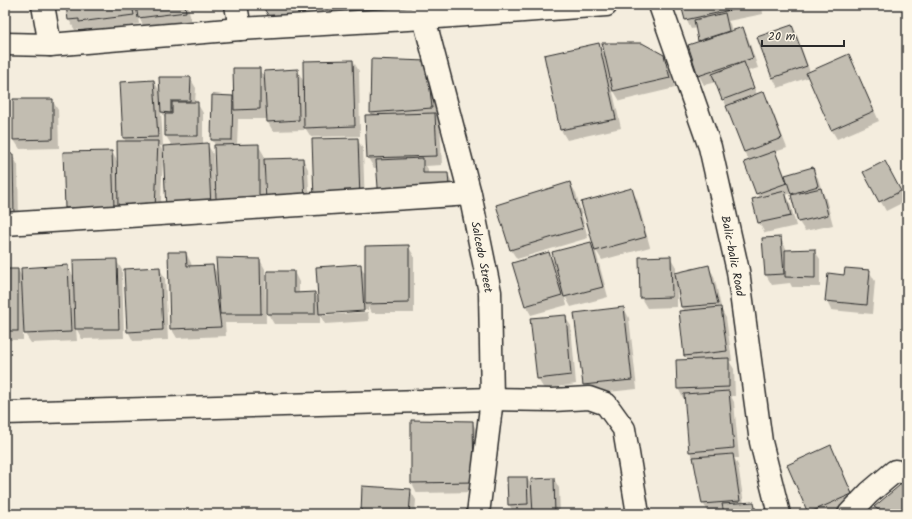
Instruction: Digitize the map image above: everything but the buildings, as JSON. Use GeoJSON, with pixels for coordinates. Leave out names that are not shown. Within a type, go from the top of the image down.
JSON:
{"type":"FeatureCollection","features":[{"type":"Feature","properties":{"kind":"street"},"geometry":{"type":"LineString","coordinates":[[43,5],[50,44]]}},
{"type":"Feature","properties":{"kind":"street"},"geometry":{"type":"LineString","coordinates":[[236,5],[240,29]]}},
{"type":"Feature","properties":{"kind":"street"},"geometry":{"type":"LineString","coordinates":[[5,44],[50,44],[240,29],[423,12],[606,5]]}},
{"type":"Feature","properties":{"kind":"street","name":"Balic-balic Road"},"geometry":{"type":"LineString","coordinates":[[660,5],[710,147],[738,271],[761,442],[779,514]]}},
{"type":"Feature","properties":{"kind":"street","name":"Salcedo Street"},"geometry":{"type":"LineString","coordinates":[[423,12],[470,194],[490,292],[492,400],[478,514]]}},
{"type":"Feature","properties":{"kind":"street"},"geometry":{"type":"LineString","coordinates":[[5,224],[470,194]]}},
{"type":"Feature","properties":{"kind":"street"},"geometry":{"type":"LineString","coordinates":[[5,413],[589,398],[606,404],[624,429],[638,514]]}},
{"type":"Feature","properties":{"kind":"street"},"geometry":{"type":"LineString","coordinates":[[849,514],[869,492],[895,471],[907,473]]}}]}
